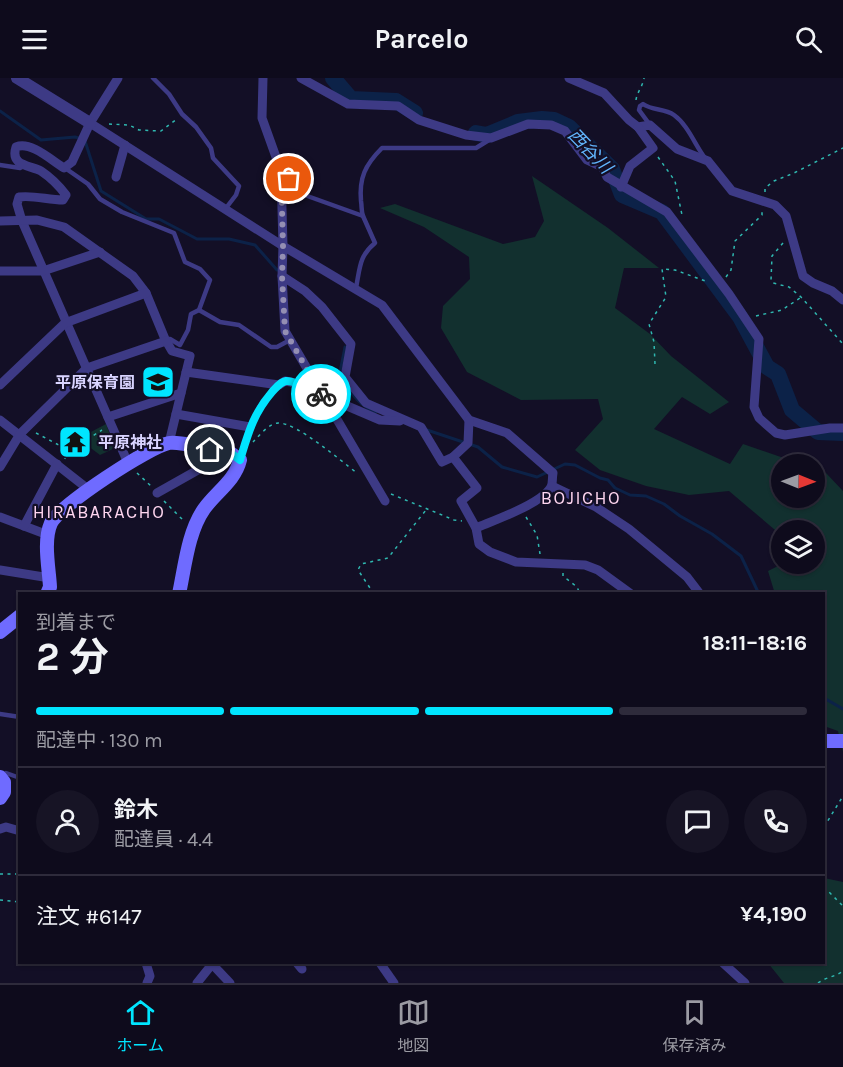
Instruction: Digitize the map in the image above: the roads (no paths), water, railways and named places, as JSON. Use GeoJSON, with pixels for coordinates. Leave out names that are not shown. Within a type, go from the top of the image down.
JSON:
{"type":"FeatureCollection","features":[{"type":"Feature","properties":{"kind":"main road"},"geometry":{"type":"LineString","coordinates":[[48,592],[50,587],[48,535],[52,521],[88,489],[128,463],[169,443],[237,455],[237,471],[205,508],[196,525],[179,592]]}},
{"type":"Feature","properties":{"kind":"main road"},"geometry":{"type":"LineString","coordinates":[[825,741],[843,741]]}},
{"type":"Feature","properties":{"kind":"main road"},"geometry":{"type":"LineString","coordinates":[[0,776],[4,782],[4,792],[0,798]]}},
{"type":"Feature","properties":{"kind":"street"},"geometry":{"type":"LineString","coordinates":[[17,78],[283,246],[382,305],[469,420],[507,433],[553,473],[552,486],[545,494],[521,508],[475,526]]}},
{"type":"Feature","properties":{"kind":"street"},"geometry":{"type":"LineString","coordinates":[[118,78],[95,126],[82,139],[72,162],[64,168],[30,146],[23,144],[16,147],[14,154],[24,166],[40,171],[60,186],[66,195],[63,200],[19,197],[17,204],[22,221],[128,463]]}},
{"type":"Feature","properties":{"kind":"street"},"geometry":{"type":"LineString","coordinates":[[263,78],[262,118],[281,171],[285,331],[385,496]]}},
{"type":"Feature","properties":{"kind":"street"},"geometry":{"type":"LineString","coordinates":[[301,78],[348,104],[398,106],[419,120],[466,135],[491,138],[528,124],[551,125],[565,131],[587,160],[602,167],[607,177],[667,212],[720,282],[759,339],[754,406],[759,418],[776,432],[785,435],[843,428]]}},
{"type":"Feature","properties":{"kind":"street"},"geometry":{"type":"LineString","coordinates":[[569,78],[604,93],[628,120],[638,127],[653,148],[630,166],[621,187]]}},
{"type":"Feature","properties":{"kind":"street"},"geometry":{"type":"LineString","coordinates":[[638,127],[650,125],[677,149],[708,161],[732,191],[775,205],[786,216],[803,276],[832,291],[843,300]]}},
{"type":"Feature","properties":{"kind":"street"},"geometry":{"type":"LineString","coordinates":[[116,177],[125,145]]}},
{"type":"Feature","properties":{"kind":"street"},"geometry":{"type":"LineString","coordinates":[[0,221],[37,220],[64,227],[133,276],[146,293],[165,340],[172,351],[190,356],[169,443]]}},
{"type":"Feature","properties":{"kind":"street"},"geometry":{"type":"LineString","coordinates":[[0,271],[44,271],[100,252]]}},
{"type":"Feature","properties":{"kind":"street"},"geometry":{"type":"LineString","coordinates":[[282,276],[305,291],[351,344],[345,377],[366,403],[405,422],[421,427],[442,462],[453,457],[468,443],[469,420]]}},
{"type":"Feature","properties":{"kind":"street"},"geometry":{"type":"LineString","coordinates":[[0,385],[66,323],[146,293]]}},
{"type":"Feature","properties":{"kind":"street"},"geometry":{"type":"LineString","coordinates":[[0,467],[24,431],[87,368],[165,340]]}},
{"type":"Feature","properties":{"kind":"street"},"geometry":{"type":"LineString","coordinates":[[186,372],[279,385],[285,381],[291,381],[380,420],[405,422]]}},
{"type":"Feature","properties":{"kind":"street"},"geometry":{"type":"LineString","coordinates":[[110,421],[181,393]]}},
{"type":"Feature","properties":{"kind":"street"},"geometry":{"type":"LineString","coordinates":[[176,414],[250,427]]}},
{"type":"Feature","properties":{"kind":"street"},"geometry":{"type":"LineString","coordinates":[[0,420],[24,431],[57,464],[88,489]]}},
{"type":"Feature","properties":{"kind":"street"},"geometry":{"type":"LineString","coordinates":[[157,494],[237,455]]}},
{"type":"Feature","properties":{"kind":"street"},"geometry":{"type":"LineString","coordinates":[[453,457],[477,488],[461,501],[475,526],[479,544],[490,552],[516,562],[585,565],[628,592]]}},
{"type":"Feature","properties":{"kind":"street"},"geometry":{"type":"LineString","coordinates":[[24,526],[57,464]]}},
{"type":"Feature","properties":{"kind":"street"},"geometry":{"type":"LineString","coordinates":[[552,486],[596,507],[629,529],[687,577],[698,592]]}},
{"type":"Feature","properties":{"kind":"street"},"geometry":{"type":"LineString","coordinates":[[0,517],[48,535]]}},
{"type":"Feature","properties":{"kind":"street"},"geometry":{"type":"LineString","coordinates":[[0,570],[50,578]]}},
{"type":"Feature","properties":{"kind":"street"},"geometry":{"type":"LineString","coordinates":[[0,829],[6,827],[18,830]]}},
{"type":"Feature","properties":{"kind":"street"},"geometry":{"type":"LineString","coordinates":[[146,964],[150,976],[147,983]]}},
{"type":"Feature","properties":{"kind":"street"},"geometry":{"type":"LineString","coordinates":[[197,983],[212,964],[230,983]]}},
{"type":"Feature","properties":{"kind":"street"},"geometry":{"type":"LineString","coordinates":[[381,964],[394,983]]}},
{"type":"Feature","properties":{"kind":"street"},"geometry":{"type":"LineString","coordinates":[[724,964],[745,983]]}},
{"type":"Feature","properties":{"kind":"lane"},"geometry":{"type":"LineString","coordinates":[[153,78],[169,94],[182,114],[196,127],[212,148],[213,158],[239,186],[236,195],[226,208]]}},
{"type":"Feature","properties":{"kind":"lane"},"geometry":{"type":"LineString","coordinates":[[650,125],[639,110],[643,104],[650,109],[662,109],[674,115],[708,161]]}},
{"type":"Feature","properties":{"kind":"lane"},"geometry":{"type":"LineString","coordinates":[[356,290],[361,259],[375,243],[360,209],[360,183],[370,160],[382,148],[476,148],[491,138]]}},
{"type":"Feature","properties":{"kind":"lane"},"geometry":{"type":"LineString","coordinates":[[0,165],[20,168],[24,166]]}},
{"type":"Feature","properties":{"kind":"lane"},"geometry":{"type":"LineString","coordinates":[[64,168],[88,184],[100,199],[122,212],[174,233],[185,262],[200,269],[210,280],[200,310],[191,314],[188,330],[180,345],[170,339],[165,340]]}},
{"type":"Feature","properties":{"kind":"lane"},"geometry":{"type":"LineString","coordinates":[[281,171],[299,193],[363,216]]}},
{"type":"Feature","properties":{"kind":"lane"},"geometry":{"type":"LineString","coordinates":[[200,310],[220,322],[239,325],[271,347],[277,347],[290,340]]}},
{"type":"Feature","properties":{"kind":"lane"},"geometry":{"type":"LineString","coordinates":[[237,455],[259,407],[279,385]]}},
{"type":"Feature","properties":{"kind":"lane"},"geometry":{"type":"LineString","coordinates":[[0,714],[18,717]]}},
{"type":"Feature","properties":{"kind":"lane"},"geometry":{"type":"LineString","coordinates":[[0,776],[6,773],[18,777]]}},
{"type":"Feature","properties":{"kind":"waterway","name":"西谷川"},"geometry":{"type":"LineString","coordinates":[[333,78],[351,99],[396,101],[415,113]]}},
{"type":"Feature","properties":{"kind":"waterway"},"geometry":{"type":"LineString","coordinates":[[0,111],[41,140],[79,138]]}},
{"type":"Feature","properties":{"kind":"waterway","name":"西谷川"},"geometry":{"type":"LineString","coordinates":[[476,133],[487,135],[518,122],[542,119],[554,120],[569,127],[612,169],[622,195],[662,212],[740,317],[767,367],[778,374],[792,410],[818,432],[843,433]]}},
{"type":"Feature","properties":{"kind":"waterway"},"geometry":{"type":"LineString","coordinates":[[85,141],[101,191],[146,219],[159,219],[197,239],[229,239],[255,245],[277,270]]}},
{"type":"Feature","properties":{"kind":"waterway"},"geometry":{"type":"LineString","coordinates":[[345,347],[339,377],[360,402],[376,412]]}},
{"type":"Feature","properties":{"kind":"waterway"},"geometry":{"type":"LineString","coordinates":[[427,430],[478,447],[502,467],[537,477],[565,464],[575,465],[608,480],[615,488],[630,495],[646,496],[664,504],[712,534],[741,556],[758,592]]}},
{"type":"Feature","properties":{"kind":"waterway"},"geometry":{"type":"LineString","coordinates":[[825,699],[843,709]]}},
{"type":"Feature","properties":{"kind":"place","name":"平原保育園"},"geometry":{"type":"Point","coordinates":[158,382]}},
{"type":"Feature","properties":{"kind":"place","name":"平原神社"},"geometry":{"type":"Point","coordinates":[75,442]}},
{"type":"Feature","properties":{"kind":"district","name":"BOJICHO"},"geometry":{"type":"Point","coordinates":[581,498]}},
{"type":"Feature","properties":{"kind":"district","name":"HIRABARACHO"},"geometry":{"type":"Point","coordinates":[99,512]}}]}
